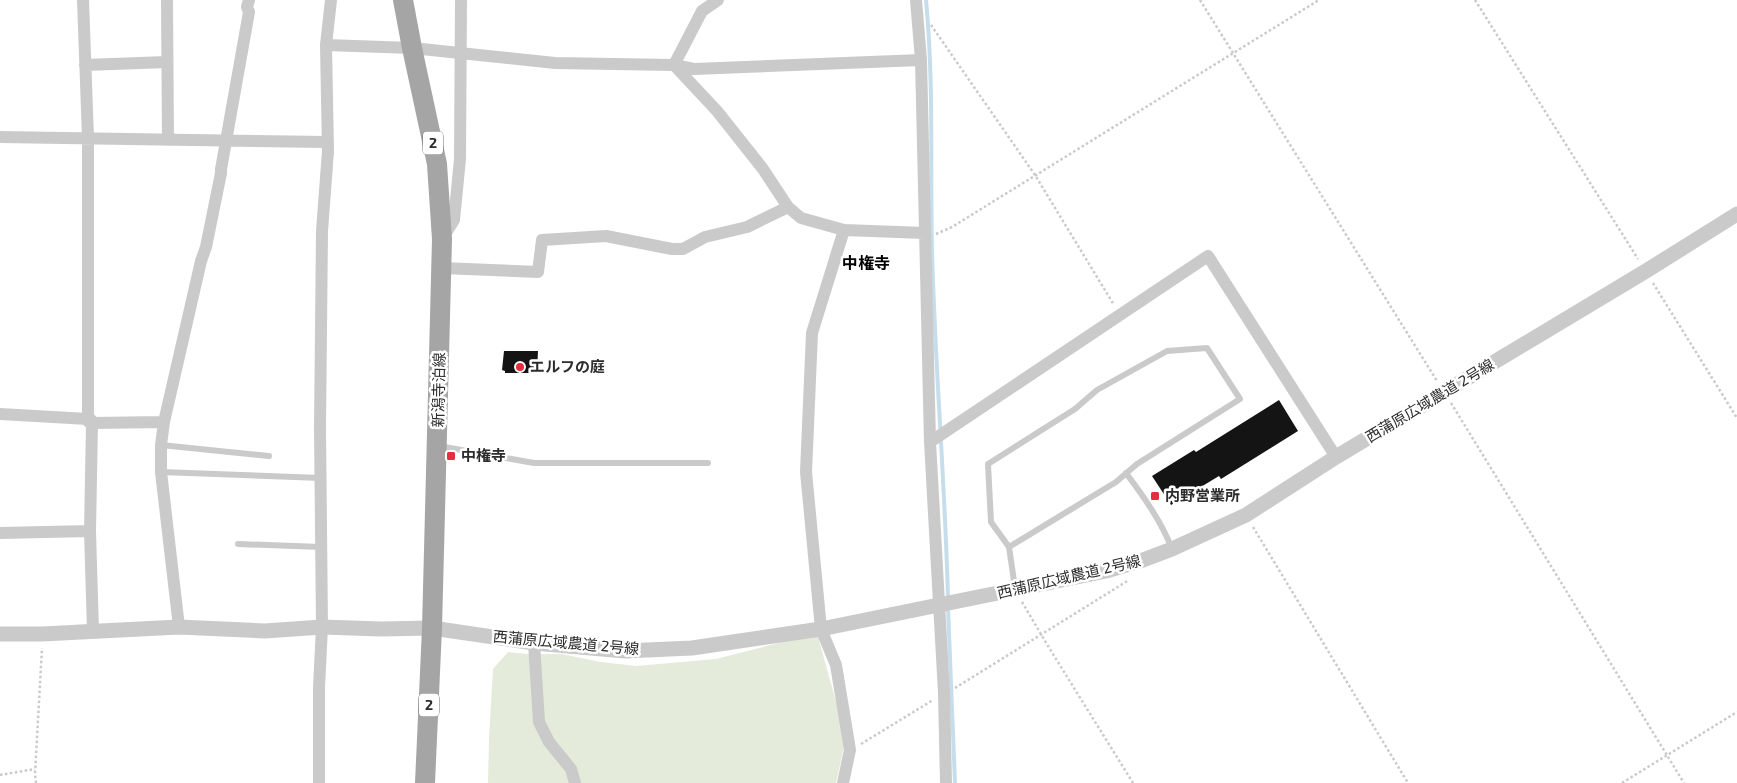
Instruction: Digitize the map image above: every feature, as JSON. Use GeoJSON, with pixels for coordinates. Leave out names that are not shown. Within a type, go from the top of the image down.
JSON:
{"type":"FeatureCollection","features":[{"type":"Feature","properties":{"kind":"main road","name":"新潟寺泊線"},"geometry":{"type":"LineString","coordinates":[[403,0],[438,164],[442,239],[438,446],[426,783]]}},
{"type":"Feature","properties":{"kind":"street"},"geometry":{"type":"LineString","coordinates":[[84,0],[88,138],[92,631]]}},
{"type":"Feature","properties":{"kind":"street"},"geometry":{"type":"LineString","coordinates":[[166,0],[168,140]]}},
{"type":"Feature","properties":{"kind":"street"},"geometry":{"type":"LineString","coordinates":[[179,627],[161,472],[161,445],[164,422],[200,261],[206,247],[227,140],[249,0]]}},
{"type":"Feature","properties":{"kind":"street"},"geometry":{"type":"LineString","coordinates":[[319,783],[319,687],[322,627],[320,428],[322,231],[327,142],[326,45],[332,0]]}},
{"type":"Feature","properties":{"kind":"street"},"geometry":{"type":"LineString","coordinates":[[442,239],[454,220],[459,167],[461,0]]}},
{"type":"Feature","properties":{"kind":"street"},"geometry":{"type":"LineString","coordinates":[[674,65],[702,12],[718,0]]}},
{"type":"Feature","properties":{"kind":"street"},"geometry":{"type":"LineString","coordinates":[[916,1],[921,60],[930,442],[944,693],[946,783]]}},
{"type":"Feature","properties":{"kind":"street"},"geometry":{"type":"LineString","coordinates":[[326,45],[412,48],[555,63],[674,65],[694,69],[921,60]]}},
{"type":"Feature","properties":{"kind":"street"},"geometry":{"type":"LineString","coordinates":[[85,65],[167,62]]}},
{"type":"Feature","properties":{"kind":"street"},"geometry":{"type":"LineString","coordinates":[[674,65],[717,111],[763,169],[788,207],[801,218],[844,230],[925,233]]}},
{"type":"Feature","properties":{"kind":"street"},"geometry":{"type":"LineString","coordinates":[[0,137],[327,142]]}},
{"type":"Feature","properties":{"kind":"street"},"geometry":{"type":"LineString","coordinates":[[442,268],[538,272],[542,240],[606,236],[672,249],[683,249],[705,237],[747,227],[788,207]]}},
{"type":"Feature","properties":{"kind":"street","name":"西蒲原広域農道 2号線"},"geometry":{"type":"LineString","coordinates":[[0,634],[42,634],[179,627],[265,631],[322,627],[432,628],[534,643],[625,650],[682,648],[821,629],[1106,571],[1172,549],[1246,515],[1336,457],[1646,271],[1737,214]]}},
{"type":"Feature","properties":{"kind":"street"},"geometry":{"type":"LineString","coordinates":[[843,783],[850,750],[836,665],[821,629],[806,472],[812,333],[844,230]]}},
{"type":"Feature","properties":{"kind":"street"},"geometry":{"type":"LineString","coordinates":[[930,442],[1208,256],[1336,457]]}},
{"type":"Feature","properties":{"kind":"street"},"geometry":{"type":"LineString","coordinates":[[0,414],[90,421],[164,422]]}},
{"type":"Feature","properties":{"kind":"street"},"geometry":{"type":"LineString","coordinates":[[0,534],[90,531]]}},
{"type":"Feature","properties":{"kind":"street"},"geometry":{"type":"LineString","coordinates":[[534,643],[539,722],[549,742],[571,770],[575,783]]}},
{"type":"Feature","properties":{"kind":"lane"},"geometry":{"type":"LineString","coordinates":[[1009,547],[1116,482],[1137,464],[1240,399],[1207,348],[1167,351],[1098,390],[1076,409],[988,464],[991,522],[1009,547],[1015,590]]}},
{"type":"Feature","properties":{"kind":"lane"},"geometry":{"type":"LineString","coordinates":[[161,445],[269,456]]}},
{"type":"Feature","properties":{"kind":"lane"},"geometry":{"type":"LineString","coordinates":[[438,446],[534,463],[708,464]]}},
{"type":"Feature","properties":{"kind":"lane"},"geometry":{"type":"LineString","coordinates":[[161,472],[321,478]]}},
{"type":"Feature","properties":{"kind":"lane"},"geometry":{"type":"LineString","coordinates":[[1126,473],[1146,500],[1166,534],[1172,549]]}},
{"type":"Feature","properties":{"kind":"lane"},"geometry":{"type":"LineString","coordinates":[[238,544],[320,547]]}},
{"type":"Feature","properties":{"kind":"path"},"geometry":{"type":"LineString","coordinates":[[925,233],[938,234],[952,228],[1319,0]]}},
{"type":"Feature","properties":{"kind":"path"},"geometry":{"type":"LineString","coordinates":[[1476,0],[1737,418]]}},
{"type":"Feature","properties":{"kind":"path"},"geometry":{"type":"LineString","coordinates":[[916,1],[1035,175],[1120,315]]}},
{"type":"Feature","properties":{"kind":"path"},"geometry":{"type":"LineString","coordinates":[[1246,515],[1408,783]]}},
{"type":"Feature","properties":{"kind":"path"},"geometry":{"type":"LineString","coordinates":[[850,750],[944,693],[957,688],[1132,578],[1142,560]]}},
{"type":"Feature","properties":{"kind":"path"},"geometry":{"type":"LineString","coordinates":[[1015,590],[1133,783]]}},
{"type":"Feature","properties":{"kind":"path"},"geometry":{"type":"LineString","coordinates":[[36,783],[35,769],[43,656],[42,634]]}},
{"type":"Feature","properties":{"kind":"path"},"geometry":{"type":"LineString","coordinates":[[1622,783],[1737,712]]}},
{"type":"Feature","properties":{"kind":"path"},"geometry":{"type":"LineString","coordinates":[[0,775],[35,769]]}},
{"type":"Feature","properties":{"kind":"green space"},"geometry":{"type":"Polygon","coordinates":[[[817,633],[846,738],[836,783],[488,783],[493,669],[508,652],[561,654],[601,662],[636,666],[716,659],[817,633]]]}},
{"type":"Feature","properties":{"kind":"building","name":"エルフの庭"},"geometry":{"type":"Polygon","coordinates":[[[504,351],[538,351],[537,373],[505,373],[502,370],[504,351]]]}},
{"type":"Feature","properties":{"kind":"building"},"geometry":{"type":"Polygon","coordinates":[[[1279,400],[1298,431],[1221,479],[1219,476],[1171,505],[1152,476],[1194,450],[1196,452],[1279,400]]]}},
{"type":"Feature","properties":{"kind":"waterway"},"geometry":{"type":"LineString","coordinates":[[926,0],[931,94],[933,294],[948,598]]}},
{"type":"Feature","properties":{"kind":"waterway"},"geometry":{"type":"LineString","coordinates":[[948,608],[955,783]]}},
{"type":"Feature","properties":{"kind":"place","name":"エルフの庭"},"geometry":{"type":"Point","coordinates":[520,367]}},
{"type":"Feature","properties":{"kind":"place","name":"中権寺"},"geometry":{"type":"Point","coordinates":[451,456]}},
{"type":"Feature","properties":{"kind":"place","name":"内野営業所"},"geometry":{"type":"Point","coordinates":[1155,496]}},
{"type":"Feature","properties":{"kind":"district","name":"中権寺"},"geometry":{"type":"Point","coordinates":[866,263]}}]}
